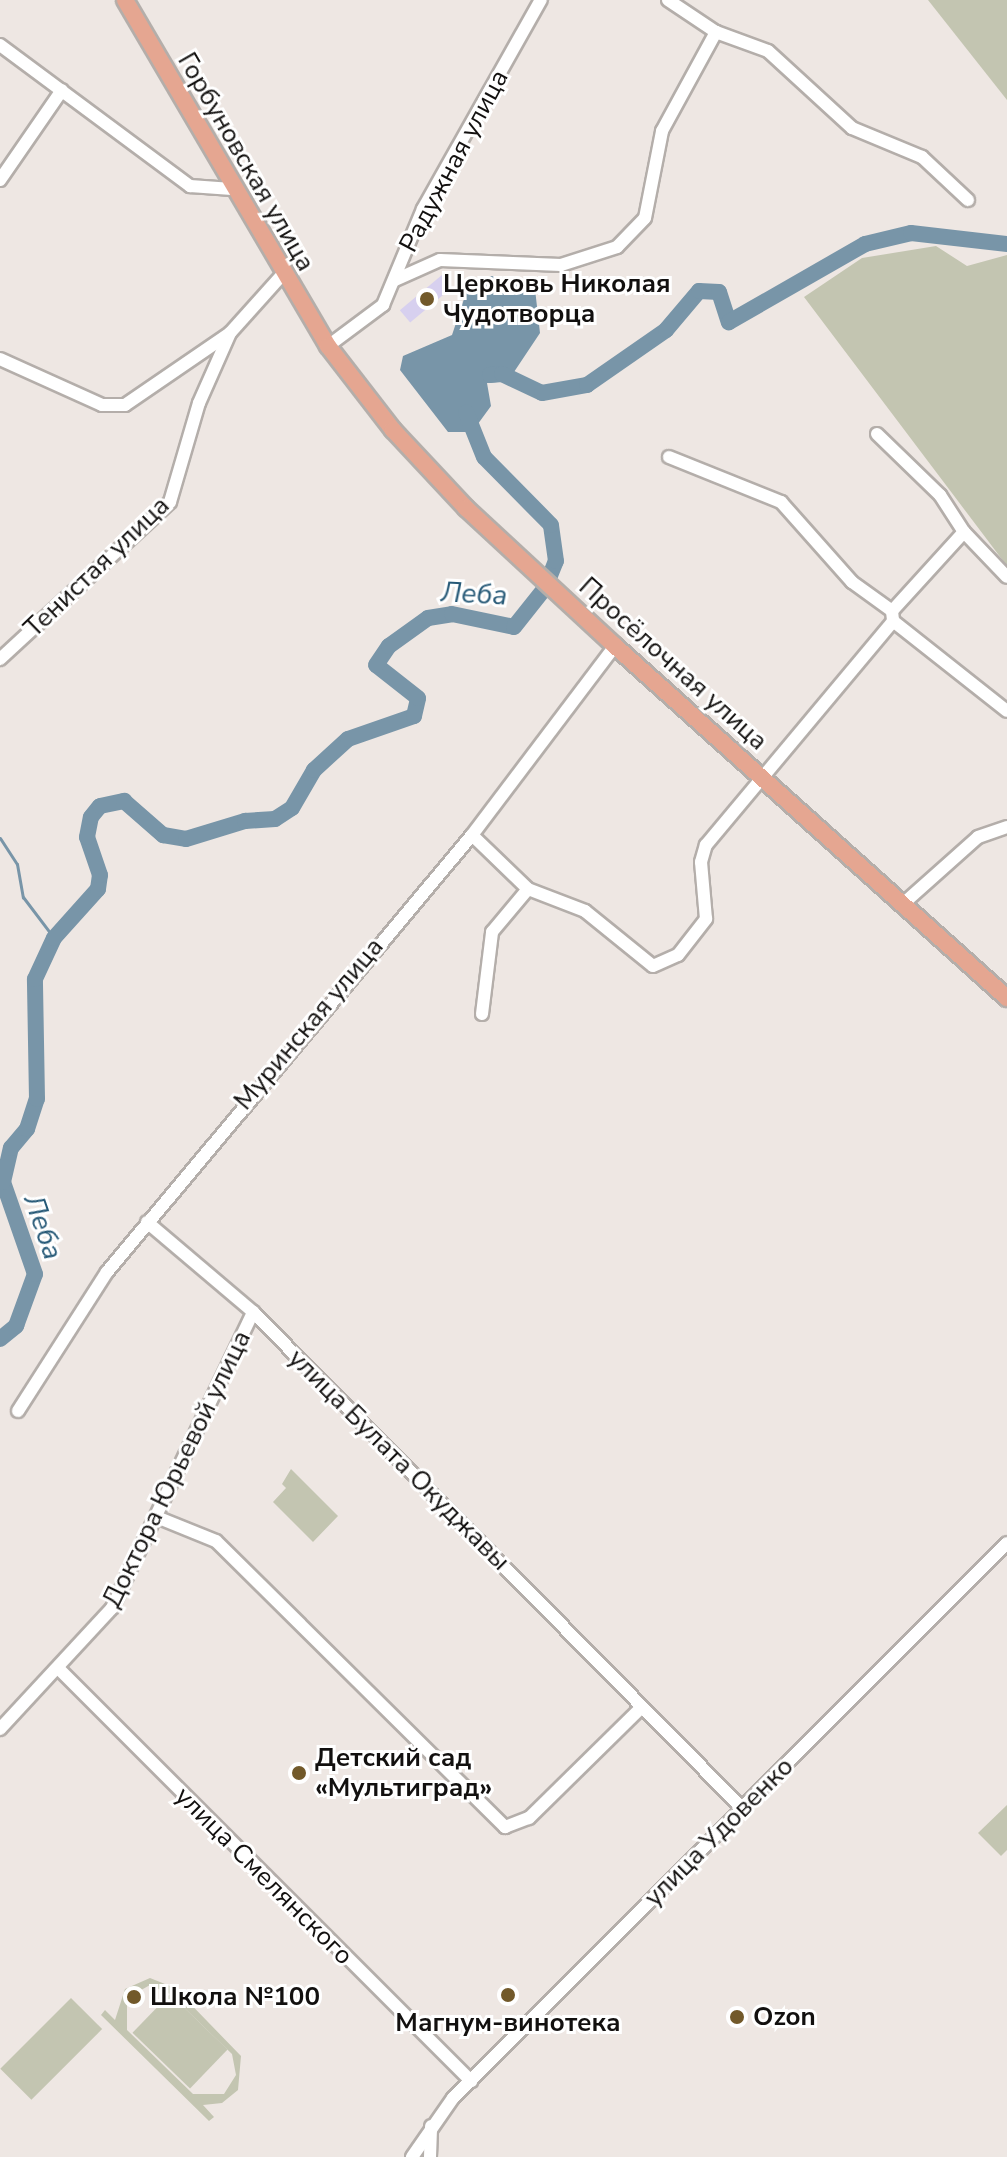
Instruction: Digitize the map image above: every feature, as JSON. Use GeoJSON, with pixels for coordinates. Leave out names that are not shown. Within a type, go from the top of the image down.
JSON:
{"type":"FeatureCollection","features":[{"type":"Feature","properties":{"kind":"main road","name":"Горбуновская улица"},"geometry":{"type":"LineString","coordinates":[[125,0],[232,189],[328,346]]}},
{"type":"Feature","properties":{"kind":"main road","name":"Просёлочная улица"},"geometry":{"type":"LineString","coordinates":[[328,346],[393,430],[537,574],[1007,998]]}},
{"type":"Feature","properties":{"kind":"street","name":"Радужная улица"},"geometry":{"type":"LineString","coordinates":[[328,346],[376,314],[395,280],[423,209],[541,0]]}},
{"type":"Feature","properties":{"kind":"street"},"geometry":{"type":"LineString","coordinates":[[668,0],[716,32],[768,51],[852,128],[922,157],[968,200]]}},
{"type":"Feature","properties":{"kind":"street"},"geometry":{"type":"LineString","coordinates":[[395,280],[440,260],[546,266],[617,247],[645,218],[654,194],[653,165],[662,131],[716,32]]}},
{"type":"Feature","properties":{"kind":"street"},"geometry":{"type":"LineString","coordinates":[[0,45],[190,186],[232,189]]}},
{"type":"Feature","properties":{"kind":"street"},"geometry":{"type":"LineString","coordinates":[[0,180],[62,90]]}},
{"type":"Feature","properties":{"kind":"street"},"geometry":{"type":"LineString","coordinates":[[0,359],[102,405],[125,405],[230,333],[283,274]]}},
{"type":"Feature","properties":{"kind":"street","name":"Тенистая улица"},"geometry":{"type":"LineString","coordinates":[[0,659],[170,502],[199,403],[230,333]]}},
{"type":"Feature","properties":{"kind":"street"},"geometry":{"type":"LineString","coordinates":[[877,434],[940,495],[964,532],[1007,577]]}},
{"type":"Feature","properties":{"kind":"street"},"geometry":{"type":"LineString","coordinates":[[669,457],[781,502],[852,582],[1007,711]]}},
{"type":"Feature","properties":{"kind":"street"},"geometry":{"type":"LineString","coordinates":[[472,835],[528,889],[585,911],[646,963],[662,966],[696,937],[706,919],[701,862],[706,845],[762,775],[853,676],[893,616],[964,532]]}},
{"type":"Feature","properties":{"kind":"street","name":"Муринская улица"},"geometry":{"type":"LineString","coordinates":[[18,1411],[107,1272],[472,835],[615,646]]}},
{"type":"Feature","properties":{"kind":"street"},"geometry":{"type":"LineString","coordinates":[[904,903],[978,837],[1007,827]]}},
{"type":"Feature","properties":{"kind":"street"},"geometry":{"type":"LineString","coordinates":[[482,1014],[492,932],[528,889]]}},
{"type":"Feature","properties":{"kind":"street","name":"улица Булата Окуджавы"},"geometry":{"type":"LineString","coordinates":[[147,1222],[253,1312],[742,1808]]}},
{"type":"Feature","properties":{"kind":"street","name":"Доктора Юрьевой улица"},"geometry":{"type":"LineString","coordinates":[[0,1729],[106,1617],[159,1518],[253,1312]]}},
{"type":"Feature","properties":{"kind":"street"},"geometry":{"type":"LineString","coordinates":[[159,1518],[216,1541],[505,1827],[529,1818],[642,1707]]}},
{"type":"Feature","properties":{"kind":"street","name":"улица Удовенко"},"geometry":{"type":"LineString","coordinates":[[414,2152],[432,2123],[471,2081],[1006,1546]]}},
{"type":"Feature","properties":{"kind":"street","name":"улица Смелянского"},"geometry":{"type":"LineString","coordinates":[[59,1669],[471,2081]]}},
{"type":"Feature","properties":{"kind":"street"},"geometry":{"type":"LineString","coordinates":[[414,2152],[429,2156],[432,2123]]}},
{"type":"Feature","properties":{"kind":"green space"},"geometry":{"type":"Polygon","coordinates":[[[928,0],[1007,0],[1007,100],[928,0]]]}},
{"type":"Feature","properties":{"kind":"green space"},"geometry":{"type":"Polygon","coordinates":[[[936,246],[967,266],[1007,255],[1007,566],[804,297],[862,258],[936,246]]]}},
{"type":"Feature","properties":{"kind":"green space"},"geometry":{"type":"Polygon","coordinates":[[[291,1469],[338,1516],[313,1542],[273,1502],[286,1488],[282,1484],[291,1469]]]}},
{"type":"Feature","properties":{"kind":"green space"},"geometry":{"type":"Polygon","coordinates":[[[1007,1805],[1007,1850],[1001,1856],[978,1833],[1007,1805]]]}},
{"type":"Feature","properties":{"kind":"green space"},"geometry":{"type":"Polygon","coordinates":[[[150,1978],[175,1988],[241,2056],[238,2090],[222,2103],[203,2105],[214,2117],[209,2121],[101,2015],[105,2010],[115,2020],[125,1989],[150,1978]],[[150,1985],[127,1998],[127,2030],[193,2094],[224,2094],[236,2075],[232,2054],[170,1994],[150,1985]]]}},
{"type":"Feature","properties":{"kind":"green space"},"geometry":{"type":"Polygon","coordinates":[[[170,1994],[228,2050],[190,2088],[132,2033],[170,1994]]]}},
{"type":"Feature","properties":{"kind":"green space"},"geometry":{"type":"Polygon","coordinates":[[[71,1998],[102,2029],[31,2100],[0,2069],[71,1998]]]}},
{"type":"Feature","properties":{"kind":"water"},"geometry":{"type":"Polygon","coordinates":[[[491,276],[521,279],[535,289],[540,333],[508,381],[487,383],[491,406],[472,432],[448,432],[400,370],[403,356],[452,335],[468,287],[491,276]]]}},
{"type":"Feature","properties":{"kind":"building","name":"Церковь Николая Чудотворца"},"geometry":{"type":"Polygon","coordinates":[[[442,275],[452,287],[410,323],[400,310],[442,275]]]}},
{"type":"Feature","properties":{"kind":"waterway","name":"Леба"},"geometry":{"type":"LineString","coordinates":[[490,375],[502,374],[542,393],[587,385],[666,330],[699,291],[719,292],[729,322],[865,244],[911,233],[1007,244]]}},
{"type":"Feature","properties":{"kind":"waterway","name":"Леба"},"geometry":{"type":"LineString","coordinates":[[0,1339],[16,1326],[35,1274],[3,1182],[11,1148],[27,1129],[37,1099],[35,979],[54,938],[98,889],[100,875],[87,837],[91,817],[100,806],[124,801],[163,835],[186,839],[245,821],[275,819],[292,808],[314,770],[348,739],[414,716],[418,698],[376,665],[389,646],[428,618],[452,614],[514,627],[545,588],[556,561],[551,525],[484,457],[466,412]]}},
{"type":"Feature","properties":{"kind":"waterway"},"geometry":{"type":"LineString","coordinates":[[0,838],[17,864],[23,897],[54,938]]}},
{"type":"Feature","properties":{"kind":"place","name":"Церковь Николая Чудотворца"},"geometry":{"type":"Point","coordinates":[427,299]}},
{"type":"Feature","properties":{"kind":"place","name":"Детский сад «Мультиград»"},"geometry":{"type":"Point","coordinates":[299,1773]}},
{"type":"Feature","properties":{"kind":"place","name":"Магнум-винотека"},"geometry":{"type":"Point","coordinates":[508,1995]}},
{"type":"Feature","properties":{"kind":"place","name":"Школа №100"},"geometry":{"type":"Point","coordinates":[134,1997]}},
{"type":"Feature","properties":{"kind":"place","name":"Ozon"},"geometry":{"type":"Point","coordinates":[737,2017]}}]}
